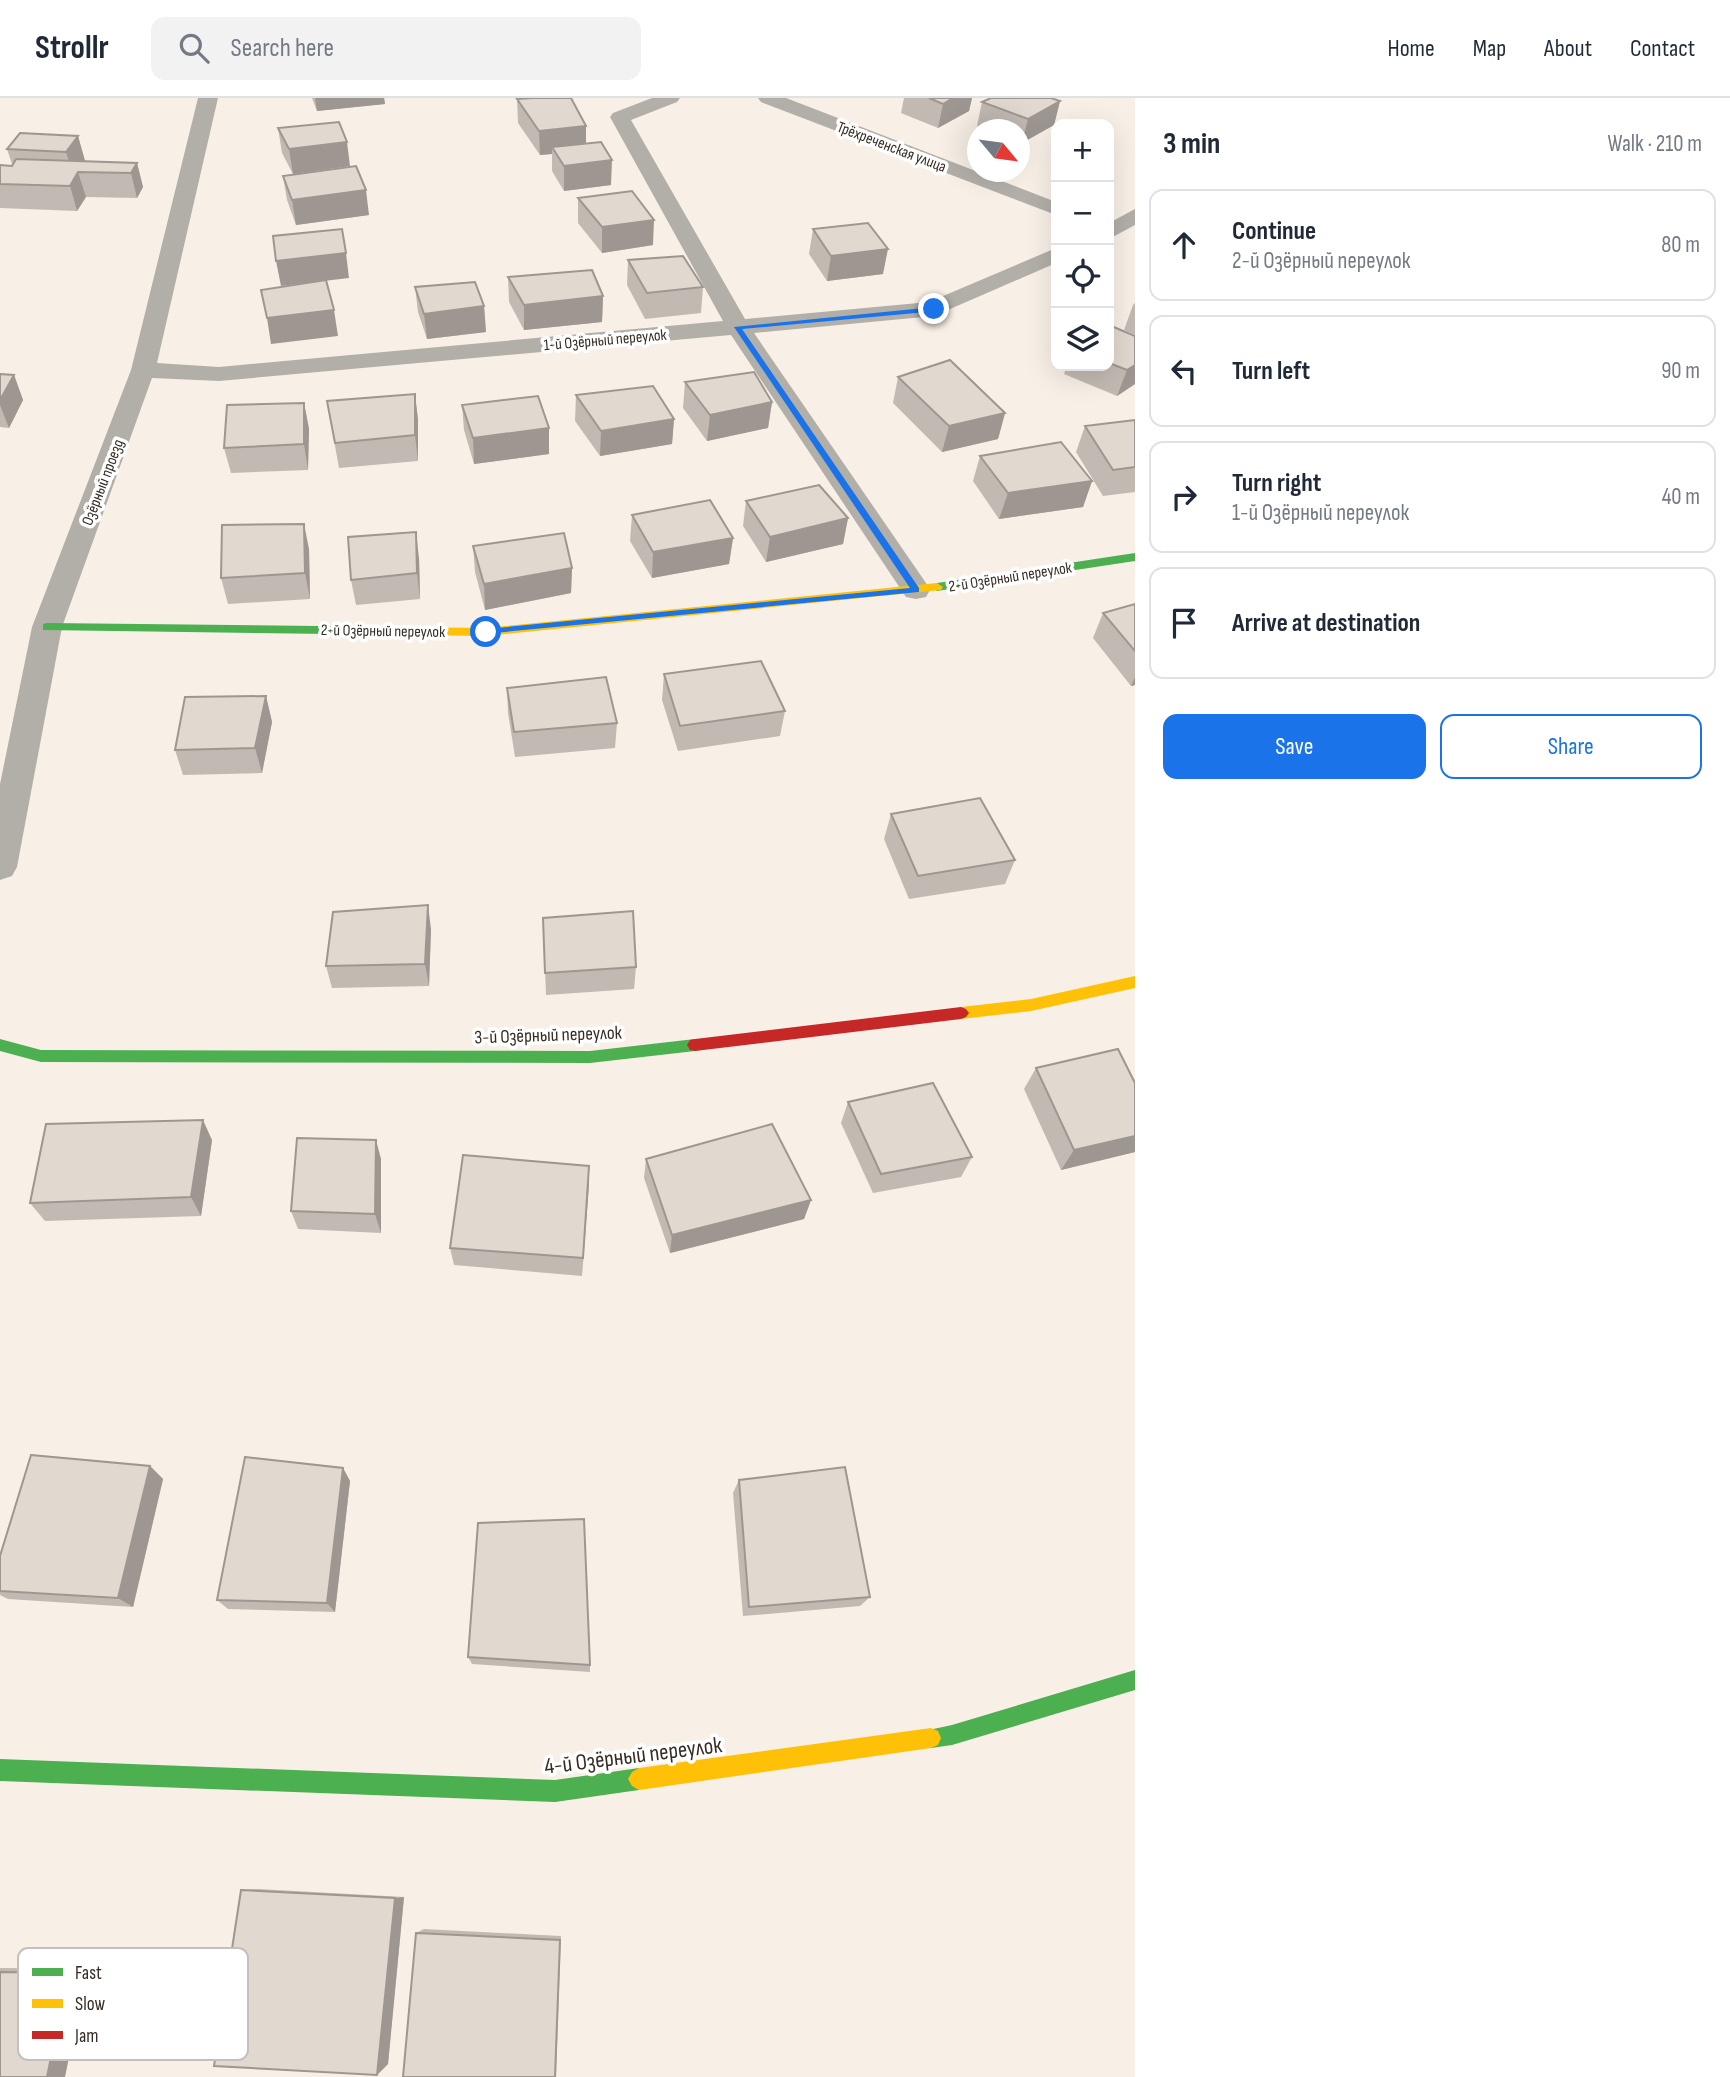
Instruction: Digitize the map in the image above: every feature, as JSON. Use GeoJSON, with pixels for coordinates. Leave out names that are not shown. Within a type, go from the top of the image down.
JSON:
{"type":"FeatureCollection","features":[{"type":"Feature","properties":{"kind":"street","name":"Озёрный проезд"},"geometry":{"type":"LineString","coordinates":[[0,867],[47,627],[144,370],[208,98]]}},
{"type":"Feature","properties":{"kind":"street"},"geometry":{"type":"LineString","coordinates":[[670,98],[620,117],[738,327],[916,590]]}},
{"type":"Feature","properties":{"kind":"street","name":"Трёхреченская улица"},"geometry":{"type":"LineString","coordinates":[[768,98],[1051,207]]}},
{"type":"Feature","properties":{"kind":"street"},"geometry":{"type":"LineString","coordinates":[[1114,228],[1135,215]]}},
{"type":"Feature","properties":{"kind":"street"},"geometry":{"type":"LineString","coordinates":[[1114,232],[1135,240]]}},
{"type":"Feature","properties":{"kind":"street","name":"1-й Озёрный переулок"},"geometry":{"type":"LineString","coordinates":[[144,370],[219,374],[934,309],[1051,257]]}},
{"type":"Feature","properties":{"kind":"street","name":"2-й Озёрный переулок"},"geometry":{"type":"LineString","coordinates":[[47,627],[486,632],[916,590],[1135,557]]}},
{"type":"Feature","properties":{"kind":"street","name":"3-й Озёрный переулок"},"geometry":{"type":"LineString","coordinates":[[0,1045],[41,1056],[590,1057],[1031,1005],[1135,982]]}},
{"type":"Feature","properties":{"kind":"street","name":"4-й Озёрный переулок"},"geometry":{"type":"LineString","coordinates":[[0,1770],[555,1791],[952,1735],[1135,1680]]}},
{"type":"Feature","properties":{"kind":"building"},"geometry":{"type":"Polygon","coordinates":[[[571,98],[586,126],[539,131],[517,99],[571,98]]]}},
{"type":"Feature","properties":{"kind":"building"},"geometry":{"type":"Polygon","coordinates":[[[929,98],[953,98],[943,104],[929,98]]]}},
{"type":"Feature","properties":{"kind":"building"},"geometry":{"type":"Polygon","coordinates":[[[991,98],[1051,98],[1060,101],[1028,119],[982,102],[991,98]]]}},
{"type":"Feature","properties":{"kind":"building"},"geometry":{"type":"Polygon","coordinates":[[[339,122],[347,142],[289,149],[278,128],[339,122]]]}},
{"type":"Feature","properties":{"kind":"building"},"geometry":{"type":"Polygon","coordinates":[[[20,133],[78,136],[66,152],[7,149],[20,133]]]}},
{"type":"Feature","properties":{"kind":"building"},"geometry":{"type":"Polygon","coordinates":[[[601,142],[612,160],[564,166],[552,147],[601,142]]]}},
{"type":"Feature","properties":{"kind":"building"},"geometry":{"type":"Polygon","coordinates":[[[16,159],[137,163],[131,173],[78,172],[70,186],[0,184],[0,165],[12,166],[16,159]]]}},
{"type":"Feature","properties":{"kind":"building"},"geometry":{"type":"Polygon","coordinates":[[[356,166],[366,190],[292,200],[283,176],[356,166]]]}},
{"type":"Feature","properties":{"kind":"building"},"geometry":{"type":"Polygon","coordinates":[[[632,191],[654,220],[602,227],[578,198],[632,191]]]}},
{"type":"Feature","properties":{"kind":"building"},"geometry":{"type":"Polygon","coordinates":[[[868,223],[888,249],[831,256],[813,229],[868,223]]]}},
{"type":"Feature","properties":{"kind":"building"},"geometry":{"type":"Polygon","coordinates":[[[342,229],[346,253],[276,261],[273,236],[342,229]]]}},
{"type":"Feature","properties":{"kind":"building"},"geometry":{"type":"Polygon","coordinates":[[[683,256],[703,287],[647,293],[628,260],[683,256]]]}},
{"type":"Feature","properties":{"kind":"building"},"geometry":{"type":"Polygon","coordinates":[[[592,270],[603,296],[524,305],[508,277],[592,270]]]}},
{"type":"Feature","properties":{"kind":"building"},"geometry":{"type":"Polygon","coordinates":[[[326,280],[334,310],[267,318],[261,290],[326,280]]]}},
{"type":"Feature","properties":{"kind":"building"},"geometry":{"type":"Polygon","coordinates":[[[475,282],[484,306],[424,314],[415,287],[475,282]]]}},
{"type":"Feature","properties":{"kind":"building"},"geometry":{"type":"Polygon","coordinates":[[[1114,327],[1135,336],[1135,365],[1127,370],[1114,365],[1114,327]]]}},
{"type":"Feature","properties":{"kind":"building"},"geometry":{"type":"Polygon","coordinates":[[[950,360],[1005,413],[949,426],[898,377],[950,360]]]}},
{"type":"Feature","properties":{"kind":"building"},"geometry":{"type":"Polygon","coordinates":[[[754,372],[772,402],[710,415],[685,382],[754,372]]]}},
{"type":"Feature","properties":{"kind":"building"},"geometry":{"type":"Polygon","coordinates":[[[0,374],[14,375],[0,400],[0,374]]]}},
{"type":"Feature","properties":{"kind":"building"},"geometry":{"type":"Polygon","coordinates":[[[653,386],[674,419],[601,431],[576,395],[653,386]]]}},
{"type":"Feature","properties":{"kind":"building"},"geometry":{"type":"Polygon","coordinates":[[[415,394],[415,435],[335,443],[327,401],[415,394]]]}},
{"type":"Feature","properties":{"kind":"building"},"geometry":{"type":"Polygon","coordinates":[[[538,396],[549,428],[473,438],[462,405],[538,396]]]}},
{"type":"Feature","properties":{"kind":"building"},"geometry":{"type":"Polygon","coordinates":[[[304,403],[304,444],[224,448],[227,405],[304,403]]]}},
{"type":"Feature","properties":{"kind":"building"},"geometry":{"type":"Polygon","coordinates":[[[1135,420],[1135,467],[1113,470],[1085,426],[1135,420]]]}},
{"type":"Feature","properties":{"kind":"building"},"geometry":{"type":"Polygon","coordinates":[[[1061,442],[1092,481],[1008,493],[980,456],[1061,442]]]}},
{"type":"Feature","properties":{"kind":"building"},"geometry":{"type":"Polygon","coordinates":[[[819,485],[848,518],[770,537],[746,501],[819,485]]]}},
{"type":"Feature","properties":{"kind":"building"},"geometry":{"type":"Polygon","coordinates":[[[710,500],[733,538],[653,552],[632,515],[710,500]]]}},
{"type":"Feature","properties":{"kind":"building"},"geometry":{"type":"Polygon","coordinates":[[[304,524],[305,573],[221,578],[222,525],[304,524]]]}},
{"type":"Feature","properties":{"kind":"building"},"geometry":{"type":"Polygon","coordinates":[[[416,532],[417,573],[351,580],[348,537],[416,532]]]}},
{"type":"Feature","properties":{"kind":"building"},"geometry":{"type":"Polygon","coordinates":[[[564,533],[572,568],[484,584],[473,546],[564,533]]]}},
{"type":"Feature","properties":{"kind":"building"},"geometry":{"type":"Polygon","coordinates":[[[1135,604],[1135,651],[1103,613],[1135,604]]]}},
{"type":"Feature","properties":{"kind":"building"},"geometry":{"type":"Polygon","coordinates":[[[761,661],[785,711],[680,726],[664,674],[761,661]]]}},
{"type":"Feature","properties":{"kind":"building"},"geometry":{"type":"Polygon","coordinates":[[[606,677],[617,723],[514,732],[507,688],[606,677]]]}},
{"type":"Feature","properties":{"kind":"building"},"geometry":{"type":"Polygon","coordinates":[[[266,696],[255,748],[175,750],[185,697],[266,696]]]}},
{"type":"Feature","properties":{"kind":"building"},"geometry":{"type":"Polygon","coordinates":[[[980,798],[1015,860],[918,876],[891,814],[980,798]]]}},
{"type":"Feature","properties":{"kind":"building"},"geometry":{"type":"Polygon","coordinates":[[[428,905],[425,964],[326,966],[333,912],[428,905]]]}},
{"type":"Feature","properties":{"kind":"building"},"geometry":{"type":"Polygon","coordinates":[[[633,911],[636,967],[545,973],[543,918],[633,911]]]}},
{"type":"Feature","properties":{"kind":"building"},"geometry":{"type":"Polygon","coordinates":[[[1118,1049],[1135,1083],[1135,1136],[1074,1150],[1036,1068],[1118,1049]]]}},
{"type":"Feature","properties":{"kind":"building"},"geometry":{"type":"Polygon","coordinates":[[[933,1083],[972,1157],[881,1174],[848,1102],[933,1083]]]}},
{"type":"Feature","properties":{"kind":"building"},"geometry":{"type":"Polygon","coordinates":[[[203,1120],[191,1197],[30,1203],[46,1124],[203,1120]]]}},
{"type":"Feature","properties":{"kind":"building"},"geometry":{"type":"Polygon","coordinates":[[[772,1124],[811,1200],[672,1235],[646,1159],[772,1124]]]}},
{"type":"Feature","properties":{"kind":"building"},"geometry":{"type":"Polygon","coordinates":[[[297,1138],[376,1140],[375,1214],[291,1211],[297,1138]]]}},
{"type":"Feature","properties":{"kind":"building"},"geometry":{"type":"Polygon","coordinates":[[[463,1155],[589,1166],[583,1258],[450,1248],[463,1155]]]}},
{"type":"Feature","properties":{"kind":"building"},"geometry":{"type":"Polygon","coordinates":[[[31,1455],[150,1466],[118,1598],[0,1591],[0,1556],[31,1455]]]}},
{"type":"Feature","properties":{"kind":"building"},"geometry":{"type":"Polygon","coordinates":[[[245,1457],[343,1468],[327,1603],[217,1600],[245,1457]]]}},
{"type":"Feature","properties":{"kind":"building"},"geometry":{"type":"Polygon","coordinates":[[[845,1467],[870,1597],[749,1607],[739,1480],[845,1467]]]}},
{"type":"Feature","properties":{"kind":"building"},"geometry":{"type":"Polygon","coordinates":[[[584,1519],[590,1665],[468,1657],[478,1523],[584,1519]]]}},
{"type":"Feature","properties":{"kind":"building"},"geometry":{"type":"Polygon","coordinates":[[[241,1890],[395,1898],[377,2075],[214,2066],[215,2060],[248,2060],[248,1948],[232,1948],[241,1890]]]}},
{"type":"Feature","properties":{"kind":"building"},"geometry":{"type":"Polygon","coordinates":[[[416,1933],[560,1940],[555,2077],[403,2077],[416,1933]]]}},
{"type":"Feature","properties":{"kind":"building"},"geometry":{"type":"Polygon","coordinates":[[[0,1972],[18,1972],[18,2060],[50,2060],[47,2077],[0,2077],[0,1972]]]}},
{"type":"Feature","properties":{"kind":"traffic: fast"},"geometry":{"type":"LineString","coordinates":[[937,587],[1135,557]]}},
{"type":"Feature","properties":{"kind":"traffic: fast"},"geometry":{"type":"LineString","coordinates":[[47,627],[404,631]]}},
{"type":"Feature","properties":{"kind":"traffic: fast"},"geometry":{"type":"LineString","coordinates":[[0,1045],[41,1056],[590,1057],[695,1045]]}},
{"type":"Feature","properties":{"kind":"traffic: fast"},"geometry":{"type":"LineString","coordinates":[[931,1738],[952,1735],[1135,1680]]}},
{"type":"Feature","properties":{"kind":"traffic: fast"},"geometry":{"type":"LineString","coordinates":[[0,1770],[555,1791],[639,1779]]}},
{"type":"Feature","properties":{"kind":"traffic: slow"},"geometry":{"type":"LineString","coordinates":[[404,631],[486,632],[937,587]]}},
{"type":"Feature","properties":{"kind":"traffic: slow"},"geometry":{"type":"LineString","coordinates":[[961,1013],[1031,1005],[1135,982]]}},
{"type":"Feature","properties":{"kind":"traffic: slow"},"geometry":{"type":"LineString","coordinates":[[639,1779],[931,1738]]}},
{"type":"Feature","properties":{"kind":"traffic: jam"},"geometry":{"type":"LineString","coordinates":[[695,1045],[961,1013]]}},
{"type":"Feature","properties":{"kind":"route"},"geometry":{"type":"LineString","coordinates":[[486,632],[916,590],[738,327],[934,309]]}}]}
